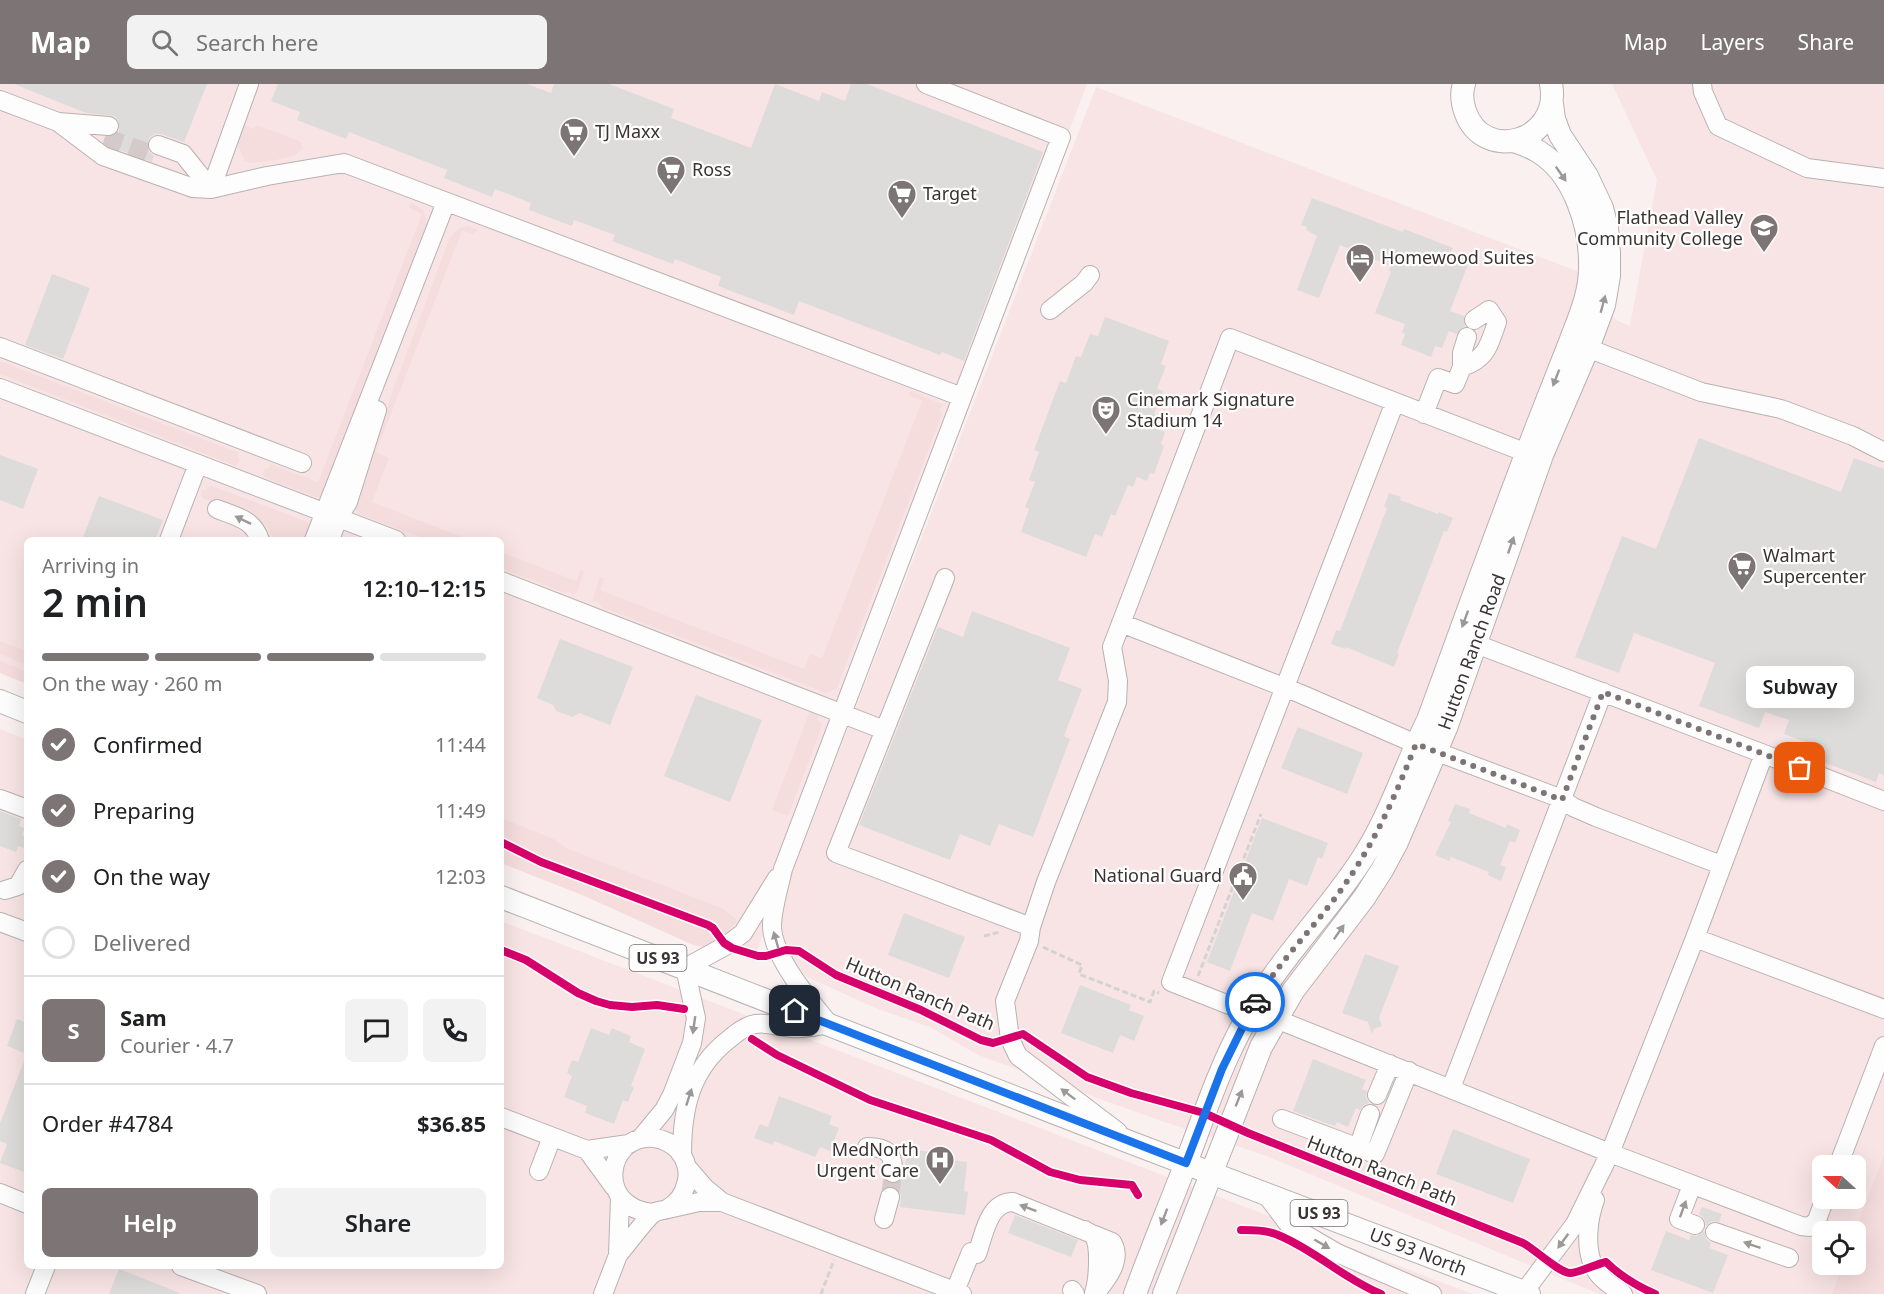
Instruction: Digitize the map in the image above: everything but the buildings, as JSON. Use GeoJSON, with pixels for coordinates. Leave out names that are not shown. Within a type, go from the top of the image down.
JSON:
{"type":"FeatureCollection","features":[{"type":"Feature","properties":{"kind":"main road","name":"Hutton Ranch Road"},"geometry":{"type":"LineString","coordinates":[[1463,85],[1462,104],[1475,128],[1493,139],[1514,141],[1540,152],[1552,162],[1570,188],[1585,223],[1591,269],[1579,344]]}},
{"type":"Feature","properties":{"kind":"main road","name":"Hutton Ranch Road"},"geometry":{"type":"LineString","coordinates":[[1164,1294],[1248,1077],[1275,1019],[1382,870],[1397,842],[1426,748],[1428,720],[1579,344],[1604,305],[1610,276],[1607,228],[1595,191],[1556,128],[1552,89]]}},
{"type":"Feature","properties":{"kind":"main road"},"geometry":{"type":"LineString","coordinates":[[1514,141],[1527,137],[1539,129],[1547,118],[1552,89]]}},
{"type":"Feature","properties":{"kind":"main road","name":"Hutton Ranch Road"},"geometry":{"type":"LineString","coordinates":[[1135,1294],[1222,1069],[1251,1010],[1272,975],[1326,910],[1364,857],[1426,748],[1476,644],[1534,454]]}},
{"type":"Feature","properties":{"kind":"main road"},"geometry":{"type":"LineString","coordinates":[[0,701],[24,711]]}},
{"type":"Feature","properties":{"kind":"main road","name":"US 93 North"},"geometry":{"type":"LineString","coordinates":[[504,898],[1516,1291]]}},
{"type":"Feature","properties":{"kind":"street"},"geometry":{"type":"LineString","coordinates":[[211,189],[249,84]]}},
{"type":"Feature","properties":{"kind":"street"},"geometry":{"type":"LineString","coordinates":[[829,1024],[786,969],[779,952],[772,926],[783,869],[1061,137],[926,84]]}},
{"type":"Feature","properties":{"kind":"street"},"geometry":{"type":"LineString","coordinates":[[1702,84],[1703,92],[1718,126],[1807,168],[1884,178]]}},
{"type":"Feature","properties":{"kind":"street"},"geometry":{"type":"LineString","coordinates":[[0,100],[57,122],[107,131]]}},
{"type":"Feature","properties":{"kind":"street"},"geometry":{"type":"LineString","coordinates":[[57,122],[103,156],[193,188],[211,189],[267,176],[344,164],[962,397]]}},
{"type":"Feature","properties":{"kind":"street"},"geometry":{"type":"LineString","coordinates":[[157,150],[197,173],[211,189]]}},
{"type":"Feature","properties":{"kind":"street"},"geometry":{"type":"LineString","coordinates":[[316,537],[332,515],[348,502],[380,400],[450,203]]}},
{"type":"Feature","properties":{"kind":"street"},"geometry":{"type":"LineString","coordinates":[[1050,310],[1084,283],[1090,275]]}},
{"type":"Feature","properties":{"kind":"street"},"geometry":{"type":"LineString","coordinates":[[1462,367],[1483,357],[1497,322],[1489,310],[1473,320]]}},
{"type":"Feature","properties":{"kind":"street"},"geometry":{"type":"LineString","coordinates":[[1132,1143],[1018,1056],[1010,1039],[1005,1000],[1058,852],[1117,702],[1118,681],[1112,647],[1230,338],[1424,414],[1534,454]]}},
{"type":"Feature","properties":{"kind":"street"},"geometry":{"type":"LineString","coordinates":[[1424,414],[1438,378],[1455,384],[1462,367],[1461,353],[1467,338]]}},
{"type":"Feature","properties":{"kind":"street"},"geometry":{"type":"LineString","coordinates":[[1579,344],[1701,392],[1781,409],[1853,436],[1884,452]]}},
{"type":"Feature","properties":{"kind":"street"},"geometry":{"type":"LineString","coordinates":[[0,347],[302,463]]}},
{"type":"Feature","properties":{"kind":"street"},"geometry":{"type":"LineString","coordinates":[[0,387],[388,537]]}},
{"type":"Feature","properties":{"kind":"street"},"geometry":{"type":"LineString","coordinates":[[1251,1010],[1229,1005],[1171,982],[1395,402]]}},
{"type":"Feature","properties":{"kind":"street"},"geometry":{"type":"LineString","coordinates":[[170,537],[198,464]]}},
{"type":"Feature","properties":{"kind":"street"},"geometry":{"type":"LineString","coordinates":[[218,509],[249,522],[256,528],[259,537]]}},
{"type":"Feature","properties":{"kind":"street"},"geometry":{"type":"LineString","coordinates":[[330,537],[332,515]]}},
{"type":"Feature","properties":{"kind":"street"},"geometry":{"type":"LineString","coordinates":[[945,578],[836,853],[1030,934]]}},
{"type":"Feature","properties":{"kind":"street"},"geometry":{"type":"LineString","coordinates":[[504,582],[884,730]]}},
{"type":"Feature","properties":{"kind":"street"},"geometry":{"type":"LineString","coordinates":[[1121,623],[1285,687],[1426,748],[1562,800],[1596,817],[1721,865]]}},
{"type":"Feature","properties":{"kind":"street"},"geometry":{"type":"LineString","coordinates":[[1476,644],[1884,801]]}},
{"type":"Feature","properties":{"kind":"street"},"geometry":{"type":"LineString","coordinates":[[1451,1088],[1603,692]]}},
{"type":"Feature","properties":{"kind":"street"},"geometry":{"type":"LineString","coordinates":[[1623,1294],[1606,1282],[1593,1265],[1588,1234],[1591,1210],[1610,1153],[1695,938],[1764,754]]}},
{"type":"Feature","properties":{"kind":"street"},"geometry":{"type":"LineString","coordinates":[[0,799],[24,808]]}},
{"type":"Feature","properties":{"kind":"street"},"geometry":{"type":"LineString","coordinates":[[603,1294],[618,1255],[617,1192],[613,1174],[615,1162],[621,1152],[635,1142],[668,1102],[692,1044],[696,1018],[685,968],[728,945],[743,933],[783,869]]}},
{"type":"Feature","properties":{"kind":"street"},"geometry":{"type":"LineString","coordinates":[[3,898],[18,886],[24,875]]}},
{"type":"Feature","properties":{"kind":"street"},"geometry":{"type":"LineString","coordinates":[[3,898],[19,896],[24,893]]}},
{"type":"Feature","properties":{"kind":"street"},"geometry":{"type":"LineString","coordinates":[[0,922],[24,931]]}},
{"type":"Feature","properties":{"kind":"street"},"geometry":{"type":"LineString","coordinates":[[1695,938],[1884,1009]]}},
{"type":"Feature","properties":{"kind":"street"},"geometry":{"type":"LineString","coordinates":[[1275,1019],[1610,1153],[1801,1226],[1810,1227],[1817,1220],[1821,1209]]}},
{"type":"Feature","properties":{"kind":"street"},"geometry":{"type":"LineString","coordinates":[[618,1255],[660,1211],[677,1202],[684,1192],[688,1179],[682,1133],[688,1097],[706,1062],[722,1044],[740,1030],[755,1024],[793,1028],[829,1024]]}},
{"type":"Feature","properties":{"kind":"street"},"geometry":{"type":"LineString","coordinates":[[1842,1155],[1884,1046]]}},
{"type":"Feature","properties":{"kind":"street"},"geometry":{"type":"LineString","coordinates":[[1377,1095],[1390,1064]]}},
{"type":"Feature","properties":{"kind":"street"},"geometry":{"type":"LineString","coordinates":[[1282,1119],[1375,1155],[1409,1071]]}},
{"type":"Feature","properties":{"kind":"street"},"geometry":{"type":"LineString","coordinates":[[1358,1148],[1370,1114]]}},
{"type":"Feature","properties":{"kind":"street"},"geometry":{"type":"LineString","coordinates":[[504,1118],[587,1150],[651,1138],[663,1140],[674,1146],[705,1188],[722,1202],[958,1293],[970,1252],[977,1254],[991,1215],[996,1207],[1006,1202],[1013,1202],[1093,1235],[1097,1244],[1098,1270],[1094,1294]]}},
{"type":"Feature","properties":{"kind":"street"},"geometry":{"type":"LineString","coordinates":[[539,1171],[552,1137]]}},
{"type":"Feature","properties":{"kind":"street"},"geometry":{"type":"LineString","coordinates":[[867,1147],[877,1147],[888,1152],[894,1159],[893,1173]]}},
{"type":"Feature","properties":{"kind":"street"},"geometry":{"type":"LineString","coordinates":[[587,1150],[630,1207],[641,1212],[660,1211],[699,1202],[722,1202]]}},
{"type":"Feature","properties":{"kind":"street"},"geometry":{"type":"LineString","coordinates":[[1516,1291],[1575,1224],[1610,1153]]}},
{"type":"Feature","properties":{"kind":"street"},"geometry":{"type":"LineString","coordinates":[[1692,1185],[1679,1219],[1695,1225]]}},
{"type":"Feature","properties":{"kind":"street"},"geometry":{"type":"LineString","coordinates":[[1264,1192],[1289,1225],[1337,1253],[1432,1294]]}},
{"type":"Feature","properties":{"kind":"street"},"geometry":{"type":"LineString","coordinates":[[0,1193],[24,1203]]}},
{"type":"Feature","properties":{"kind":"street"},"geometry":{"type":"LineString","coordinates":[[884,1219],[890,1197]]}},
{"type":"Feature","properties":{"kind":"street"},"geometry":{"type":"LineString","coordinates":[[1715,1232],[1789,1258]]}},
{"type":"Feature","properties":{"kind":"street"},"geometry":{"type":"LineString","coordinates":[[35,1294],[45,1269]]}},
{"type":"Feature","properties":{"kind":"street"},"geometry":{"type":"LineString","coordinates":[[189,1269],[257,1294]]}},
{"type":"Feature","properties":{"kind":"path"},"geometry":{"type":"LineString","coordinates":[[1198,976],[1261,814]]}},
{"type":"Feature","properties":{"kind":"path"},"geometry":{"type":"LineString","coordinates":[[984,936],[1003,932],[1030,934],[1082,965],[1080,974],[1150,1002],[1154,991],[1165,995]]}},
{"type":"Feature","properties":{"kind":"shaded area"},"geometry":{"type":"Polygon","coordinates":[[[0,84],[1087,84],[753,961],[504,864],[504,537],[24,537],[24,677],[0,667],[0,84]]]}},
{"type":"Feature","properties":{"kind":"shaded area"},"geometry":{"type":"Polygon","coordinates":[[[1612,84],[1884,84],[1884,1294],[1599,1294],[1264,1155],[978,1055],[930,1027],[878,1009],[807,977],[796,967],[784,944],[782,920],[790,878],[1096,87],[1579,272],[1616,320],[1630,326],[1657,180],[1612,84]]]}},
{"type":"Feature","properties":{"kind":"shaded area"},"geometry":{"type":"Polygon","coordinates":[[[245,125],[254,129],[256,125],[300,141],[303,148],[293,156],[286,158],[250,163],[245,161],[237,144],[245,125]]]}},
{"type":"Feature","properties":{"kind":"shaded area"},"geometry":{"type":"Polygon","coordinates":[[[411,203],[423,212],[426,227],[323,495],[319,498],[315,497],[264,477],[265,468],[269,468],[270,464],[318,482],[422,214],[409,208],[411,203]]]}},
{"type":"Feature","properties":{"kind":"shaded area"},"geometry":{"type":"Polygon","coordinates":[[[468,226],[478,229],[473,234],[462,231],[376,452],[389,458],[372,502],[462,537],[420,537],[357,513],[355,508],[394,387],[450,237],[459,228],[468,226]]]}},
{"type":"Feature","properties":{"kind":"shaded area"},"geometry":{"type":"Polygon","coordinates":[[[0,361],[239,453],[237,456],[240,459],[236,466],[0,374],[0,361]]]}},
{"type":"Feature","properties":{"kind":"shaded area"},"geometry":{"type":"Polygon","coordinates":[[[912,391],[944,405],[939,409],[942,415],[837,688],[826,693],[601,607],[598,601],[592,602],[600,577],[602,577],[604,579],[600,590],[804,669],[810,654],[822,658],[922,401],[910,396],[909,393],[912,391]]]}},
{"type":"Feature","properties":{"kind":"shaded area"},"geometry":{"type":"Polygon","coordinates":[[[212,486],[308,522],[310,527],[306,537],[272,537],[267,527],[259,521],[202,498],[201,491],[212,486]]]}},
{"type":"Feature","properties":{"kind":"shaded area"},"geometry":{"type":"Polygon","coordinates":[[[504,553],[576,581],[580,571],[583,570],[577,592],[573,595],[570,591],[565,593],[504,569],[504,553]]]}},
{"type":"Feature","properties":{"kind":"shaded area"},"geometry":{"type":"Polygon","coordinates":[[[0,641],[24,650],[24,664],[0,654],[0,641]]]}},
{"type":"Feature","properties":{"kind":"shaded area"},"geometry":{"type":"Polygon","coordinates":[[[0,661],[24,671],[24,683],[0,673],[0,661]]]}},
{"type":"Feature","properties":{"kind":"shaded area"},"geometry":{"type":"Polygon","coordinates":[[[810,711],[819,715],[817,719],[821,723],[821,729],[788,816],[772,810],[810,711]]]}},
{"type":"Feature","properties":{"kind":"shaded area"},"geometry":{"type":"Polygon","coordinates":[[[0,729],[24,739],[24,1269],[504,1269],[504,922],[1472,1294],[0,1294],[0,729]]]}},
{"type":"Feature","properties":{"kind":"shaded area"},"geometry":{"type":"Polygon","coordinates":[[[504,819],[554,839],[566,848],[724,909],[738,921],[724,935],[717,924],[542,858],[504,839],[504,819]]]}},
{"type":"Feature","properties":{"kind":"shaded area"},"geometry":{"type":"Polygon","coordinates":[[[504,846],[540,864],[706,928],[716,941],[708,948],[693,945],[582,895],[504,864],[504,846]]]}},
{"type":"Feature","properties":{"kind":"shaded area"},"geometry":{"type":"Polygon","coordinates":[[[1884,1155],[1884,1294],[1832,1294],[1839,1275],[1866,1275],[1866,1221],[1859,1221],[1863,1209],[1866,1209],[1866,1202],[1884,1155]]]}},
{"type":"Feature","properties":{"kind":"tunnel"},"geometry":{"type":"LineString","coordinates":[[105,137],[155,155]]}},
{"type":"Feature","properties":{"kind":"tunnel"},"geometry":{"type":"LineString","coordinates":[[890,1197],[893,1173]]}},
{"type":"Feature","properties":{"kind":"cycle path","name":"Hutton Ranch Path"},"geometry":{"type":"LineString","coordinates":[[504,844],[541,862],[708,925],[724,943],[732,948],[758,956],[786,950],[799,951],[836,975],[921,1010],[981,1040],[993,1043],[1023,1034],[1087,1077],[1131,1093],[1204,1113],[1248,1133],[1523,1243],[1565,1272],[1573,1273],[1606,1262],[1629,1280],[1655,1294]]}},
{"type":"Feature","properties":{"kind":"cycle path"},"geometry":{"type":"LineString","coordinates":[[504,951],[526,960],[578,993],[596,1001],[610,1005],[632,1007],[657,1005],[684,1009]]}},
{"type":"Feature","properties":{"kind":"cycle path"},"geometry":{"type":"LineString","coordinates":[[752,1039],[777,1055],[870,1100],[991,1140],[1050,1172],[1080,1180],[1132,1185],[1138,1195]]}},
{"type":"Feature","properties":{"kind":"cycle path"},"geometry":{"type":"LineString","coordinates":[[1241,1230],[1264,1231],[1292,1241],[1354,1281],[1381,1294]]}},
{"type":"Feature","properties":{"kind":"way so far"},"geometry":{"type":"LineString","coordinates":[[1255,1002],[1272,975],[1326,910],[1364,857],[1385,818],[1416,744],[1562,800],[1603,692],[1800,768]]}},
{"type":"Feature","properties":{"kind":"place","name":"TJ Maxx"},"geometry":{"type":"Point","coordinates":[574,158]}},
{"type":"Feature","properties":{"kind":"place","name":"Ross"},"geometry":{"type":"Point","coordinates":[671,196]}},
{"type":"Feature","properties":{"kind":"place","name":"Target"},"geometry":{"type":"Point","coordinates":[902,220]}},
{"type":"Feature","properties":{"kind":"place","name":"Flathead Valley Community College"},"geometry":{"type":"Point","coordinates":[1764,254]}},
{"type":"Feature","properties":{"kind":"place","name":"Homewood Suites"},"geometry":{"type":"Point","coordinates":[1360,284]}},
{"type":"Feature","properties":{"kind":"place","name":"Cinemark Signature Stadium 14"},"geometry":{"type":"Point","coordinates":[1106,436]}},
{"type":"Feature","properties":{"kind":"place","name":"Walmart Supercenter"},"geometry":{"type":"Point","coordinates":[1742,592]}},
{"type":"Feature","properties":{"kind":"place","name":"Subway"},"geometry":{"type":"Point","coordinates":[1800,768]}},
{"type":"Feature","properties":{"kind":"place","name":"National Guard"},"geometry":{"type":"Point","coordinates":[1243,902]}},
{"type":"Feature","properties":{"kind":"place","name":"MedNorth Urgent Care"},"geometry":{"type":"Point","coordinates":[940,1186]}},
{"type":"Feature","properties":{"kind":"route"},"geometry":{"type":"LineString","coordinates":[[795,1011],[1186,1163],[1222,1069],[1255,1002]]}}]}
